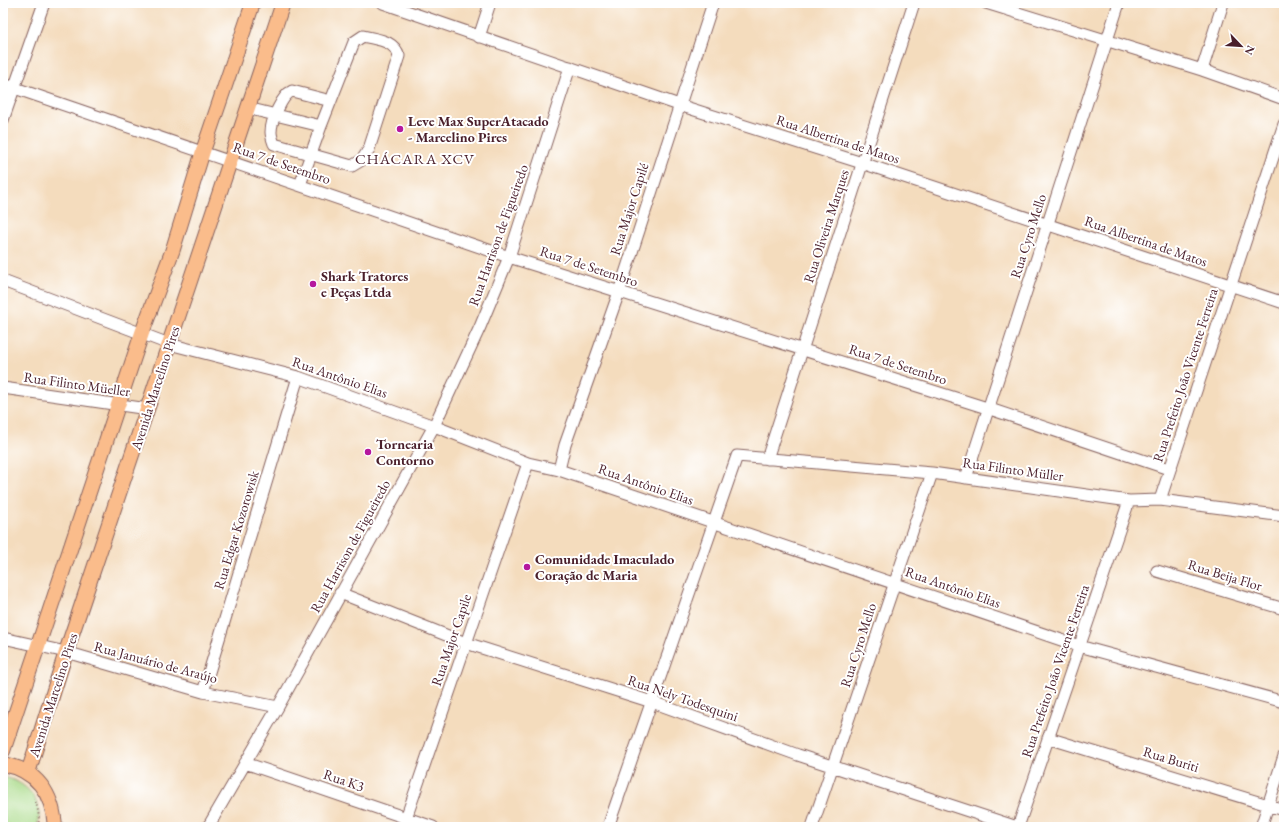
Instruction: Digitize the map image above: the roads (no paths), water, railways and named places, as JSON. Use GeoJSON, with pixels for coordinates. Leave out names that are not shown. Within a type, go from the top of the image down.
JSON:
{"type":"FeatureCollection","features":[{"type":"Feature","properties":{"kind":"main road","name":"Avenida Marcelino Pires"},"geometry":{"type":"LineString","coordinates":[[3,751],[142,333],[173,249],[203,151],[253,3]]}},
{"type":"Feature","properties":{"kind":"main road","name":"Avenida Marcelino Pires"},"geometry":{"type":"LineString","coordinates":[[28,773],[66,652],[283,3]]}},
{"type":"Feature","properties":{"kind":"main road","name":"Avenida Marcelino Pires"},"geometry":{"type":"LineString","coordinates":[[3,764],[14,766],[28,773],[42,786],[52,803],[55,827]]}},
{"type":"Feature","properties":{"kind":"street"},"geometry":{"type":"LineString","coordinates":[[3,120],[8,86],[44,3]]}},
{"type":"Feature","properties":{"kind":"street","name":"Rua Albertina de Matos"},"geometry":{"type":"LineString","coordinates":[[383,3],[679,105],[862,162],[1284,303]]}},
{"type":"Feature","properties":{"kind":"street"},"geometry":{"type":"LineString","coordinates":[[479,37],[490,3]]}},
{"type":"Feature","properties":{"kind":"street","name":"Rua Major Capilé"},"geometry":{"type":"LineString","coordinates":[[559,470],[565,445],[619,292],[713,3]]}},
{"type":"Feature","properties":{"kind":"street","name":"Rua Oliveira Marques"},"geometry":{"type":"LineString","coordinates":[[767,459],[914,3]]}},
{"type":"Feature","properties":{"kind":"street"},"geometry":{"type":"LineString","coordinates":[[986,3],[1018,8],[1106,42],[1202,70],[1284,99]]}},
{"type":"Feature","properties":{"kind":"street","name":"Rua Cyro Mello"},"geometry":{"type":"LineString","coordinates":[[966,478],[987,408],[1119,3]]}},
{"type":"Feature","properties":{"kind":"street"},"geometry":{"type":"LineString","coordinates":[[1202,70],[1223,3]]}},
{"type":"Feature","properties":{"kind":"street"},"geometry":{"type":"LineString","coordinates":[[300,185],[311,154],[321,126],[331,101],[354,42],[358,38],[364,36],[389,43],[396,48],[399,56],[369,149],[362,160],[352,166],[311,154],[274,144],[271,132],[276,114],[284,96],[292,91],[331,101]]}},
{"type":"Feature","properties":{"kind":"street","name":"Rua Harrison de Figueiredo"},"geometry":{"type":"LineString","coordinates":[[208,827],[278,707],[434,426],[480,327],[509,257],[570,67]]}},
{"type":"Feature","properties":{"kind":"street","name":"Rua 7 de Setembro"},"geometry":{"type":"LineString","coordinates":[[8,86],[203,151],[509,257],[987,408],[1169,469]]}},
{"type":"Feature","properties":{"kind":"street"},"geometry":{"type":"LineString","coordinates":[[247,108],[321,126]]}},
{"type":"Feature","properties":{"kind":"street","name":"Rua Prefeito João Vicente Ferreira"},"geometry":{"type":"LineString","coordinates":[[1160,500],[1284,124]]}},
{"type":"Feature","properties":{"kind":"street","name":"Rua Antônio Elias"},"geometry":{"type":"LineString","coordinates":[[3,281],[169,344],[298,377],[434,426],[528,463],[559,470],[1079,646],[1284,702]]}},
{"type":"Feature","properties":{"kind":"street","name":"Rua Edgar Kozorowisk"},"geometry":{"type":"LineString","coordinates":[[203,692],[298,377]]}},
{"type":"Feature","properties":{"kind":"street","name":"Rua Filinto Müeller"},"geometry":{"type":"LineString","coordinates":[[3,388],[118,406],[148,409]]}},
{"type":"Feature","properties":{"kind":"street","name":"Rua Filinto Müller"},"geometry":{"type":"LineString","coordinates":[[715,523],[737,456],[932,473],[1129,501],[1160,500],[1284,516]]}},
{"type":"Feature","properties":{"kind":"street","name":"Rua Major Capile"},"geometry":{"type":"LineString","coordinates":[[404,822],[528,463]]}},
{"type":"Feature","properties":{"kind":"street","name":"Rua Cyro Mello"},"geometry":{"type":"LineString","coordinates":[[812,827],[932,473]]}},
{"type":"Feature","properties":{"kind":"street","name":"Rua Prefeito João Vicente Ferreira"},"geometry":{"type":"LineString","coordinates":[[1017,827],[1129,501]]}},
{"type":"Feature","properties":{"kind":"street"},"geometry":{"type":"LineString","coordinates":[[608,827],[715,523]]}},
{"type":"Feature","properties":{"kind":"street","name":"Rua Beija Flor"},"geometry":{"type":"LineString","coordinates":[[1157,571],[1284,609]]}},
{"type":"Feature","properties":{"kind":"street","name":"Rua Nely Todesquini"},"geometry":{"type":"LineString","coordinates":[[340,593],[466,643],[652,702],[833,767],[1017,827]]}},
{"type":"Feature","properties":{"kind":"street","name":"Rua Januário de Araújo"},"geometry":{"type":"LineString","coordinates":[[3,638],[37,647],[66,652],[203,692],[278,707]]}},
{"type":"Feature","properties":{"kind":"street","name":"Rua Buriti"},"geometry":{"type":"LineString","coordinates":[[1048,738],[1284,810]]}},
{"type":"Feature","properties":{"kind":"street"},"geometry":{"type":"LineString","coordinates":[[1261,827],[1284,756]]}},
{"type":"Feature","properties":{"kind":"street","name":"Rua K3"},"geometry":{"type":"LineString","coordinates":[[245,763],[404,822],[433,827]]}},
{"type":"Feature","properties":{"kind":"place","name":"Leve Max SuperAtacado - Marcelino Pires"},"geometry":{"type":"Point","coordinates":[400,129]}},
{"type":"Feature","properties":{"kind":"place","name":"Shark Tratores e Peças Ltda"},"geometry":{"type":"Point","coordinates":[313,284]}},
{"type":"Feature","properties":{"kind":"place","name":"Tornearia Contorno"},"geometry":{"type":"Point","coordinates":[368,452]}},
{"type":"Feature","properties":{"kind":"place","name":"Comunidade Imaculado Coração de Maria"},"geometry":{"type":"Point","coordinates":[527,567]}},
{"type":"Feature","properties":{"kind":"district","name":"CHÁCARA XCV"},"geometry":{"type":"Point","coordinates":[415,159]}}]}
